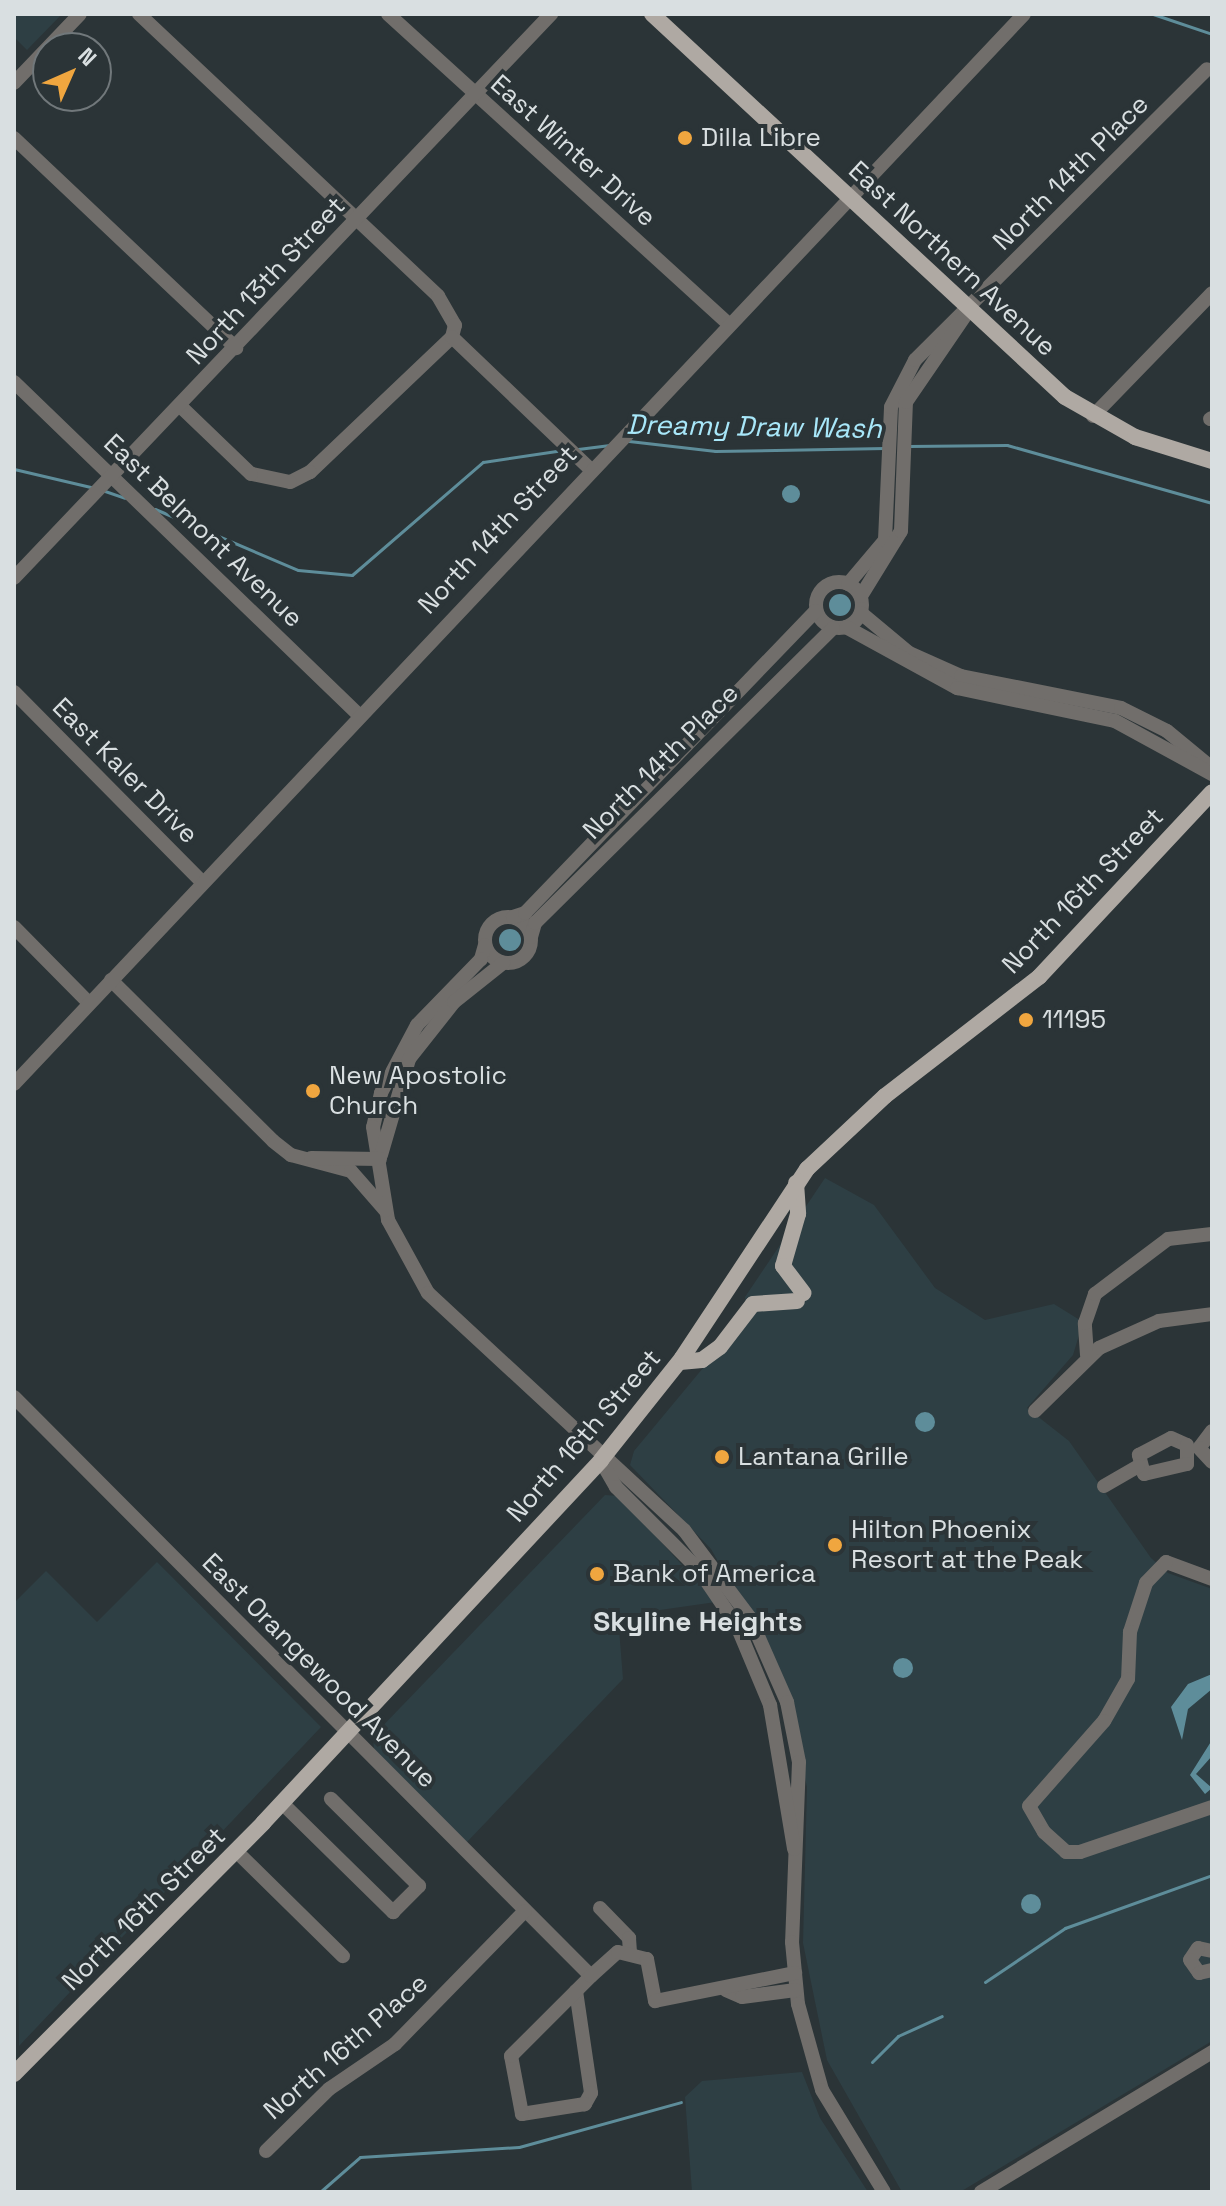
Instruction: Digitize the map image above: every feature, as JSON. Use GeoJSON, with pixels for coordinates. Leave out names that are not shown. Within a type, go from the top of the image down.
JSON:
{"type":"FeatureCollection","features":[{"type":"Feature","properties":{"kind":"main road","name":"East Northern Avenue"},"geometry":{"type":"LineString","coordinates":[[652,14],[969,310],[1093,416],[1212,461]]}},
{"type":"Feature","properties":{"kind":"main road","name":"North 16th Street"},"geometry":{"type":"LineString","coordinates":[[14,2074],[348,1734],[601,1460],[680,1362],[796,1183],[852,1124],[1039,977],[1212,792]]}},
{"type":"Feature","properties":{"kind":"main road"},"geometry":{"type":"LineString","coordinates":[[680,1362],[702,1360],[720,1347],[753,1304],[800,1297],[783,1266],[798,1214],[796,1183]]}},
{"type":"Feature","properties":{"kind":"street"},"geometry":{"type":"LineString","coordinates":[[14,83],[80,14]]}},
{"type":"Feature","properties":{"kind":"street"},"geometry":{"type":"LineString","coordinates":[[139,14],[447,304],[454,331],[589,468]]}},
{"type":"Feature","properties":{"kind":"street","name":"East Winter Drive"},"geometry":{"type":"LineString","coordinates":[[388,14],[726,322]]}},
{"type":"Feature","properties":{"kind":"street","name":"North 13th Street"},"geometry":{"type":"LineString","coordinates":[[16,571],[236,348],[551,14]]}},
{"type":"Feature","properties":{"kind":"street","name":"North 14th Street"},"geometry":{"type":"LineString","coordinates":[[14,1084],[847,193],[1024,14]]}},
{"type":"Feature","properties":{"kind":"street","name":"North 14th Place"},"geometry":{"type":"LineString","coordinates":[[861,596],[901,531],[895,439],[903,377],[947,323],[969,310],[1207,69]]}},
{"type":"Feature","properties":{"kind":"street"},"geometry":{"type":"LineString","coordinates":[[14,138],[236,348]]}},
{"type":"Feature","properties":{"kind":"street"},"geometry":{"type":"LineString","coordinates":[[1093,416],[1212,293]]}},
{"type":"Feature","properties":{"kind":"street"},"geometry":{"type":"LineString","coordinates":[[180,406],[251,474],[275,483],[310,472],[454,331]]}},
{"type":"Feature","properties":{"kind":"street","name":"East Belmont Avenue"},"geometry":{"type":"LineString","coordinates":[[14,382],[358,714]]}},
{"type":"Feature","properties":{"kind":"street","name":"North 14th Place"},"geometry":{"type":"LineString","coordinates":[[380,1159],[373,1127],[399,1052],[481,959],[489,926],[525,913],[816,611],[824,588],[848,584],[885,540],[896,460]]}},
{"type":"Feature","properties":{"kind":"street"},"geometry":{"type":"LineString","coordinates":[[848,584],[861,596],[861,613],[909,653],[961,676],[1121,708],[1167,731],[1212,771]]}},
{"type":"Feature","properties":{"kind":"street"},"geometry":{"type":"LineString","coordinates":[[816,611],[840,628],[957,688],[1115,721],[1212,771]]}},
{"type":"Feature","properties":{"kind":"street","name":"North 14th Place"},"geometry":{"type":"LineString","coordinates":[[380,1159],[409,1059],[454,1002],[503,963],[525,956],[535,923],[840,628],[861,613]]}},
{"type":"Feature","properties":{"kind":"street","name":"East Kaler Drive"},"geometry":{"type":"LineString","coordinates":[[14,692],[202,882]]}},
{"type":"Feature","properties":{"kind":"street"},"geometry":{"type":"LineString","coordinates":[[513,917],[531,937]]}},
{"type":"Feature","properties":{"kind":"street"},"geometry":{"type":"LineString","coordinates":[[14,927],[89,1003]]}},
{"type":"Feature","properties":{"kind":"street"},"geometry":{"type":"LineString","coordinates":[[485,945],[503,963]]}},
{"type":"Feature","properties":{"kind":"street"},"geometry":{"type":"LineString","coordinates":[[111,980],[273,1141],[302,1159],[351,1171],[385,1211]]}},
{"type":"Feature","properties":{"kind":"street"},"geometry":{"type":"LineString","coordinates":[[302,1159],[380,1159],[385,1211],[401,1253],[428,1293],[601,1460],[626,1474],[711,1559],[771,1659],[799,1762],[802,1821],[794,1850],[796,1990],[822,2090],[884,2192]]}},
{"type":"Feature","properties":{"kind":"street"},"geometry":{"type":"LineString","coordinates":[[1087,1355],[1085,1323],[1095,1294],[1168,1239],[1212,1234]]}},
{"type":"Feature","properties":{"kind":"street"},"geometry":{"type":"LineString","coordinates":[[1069,1375],[1087,1355],[1147,1325],[1212,1314]]}},
{"type":"Feature","properties":{"kind":"street","name":"East Orangewood Avenue"},"geometry":{"type":"LineString","coordinates":[[14,1397],[591,1976]]}},
{"type":"Feature","properties":{"kind":"street"},"geometry":{"type":"LineString","coordinates":[[1138,1466],[1150,1476],[1177,1471],[1212,1431]]}},
{"type":"Feature","properties":{"kind":"street"},"geometry":{"type":"LineString","coordinates":[[1138,1466],[1139,1455],[1171,1438],[1212,1462]]}},
{"type":"Feature","properties":{"kind":"street"},"geometry":{"type":"LineString","coordinates":[[1104,1486],[1138,1466]]}},
{"type":"Feature","properties":{"kind":"street"},"geometry":{"type":"LineString","coordinates":[[1212,1579],[1166,1562],[1137,1598],[1128,1679],[1104,1721],[1029,1806],[1044,1832],[1066,1852],[1080,1852],[1212,1807]]}},
{"type":"Feature","properties":{"kind":"street"},"geometry":{"type":"LineString","coordinates":[[282,1803],[393,1912],[419,1886],[331,1799]]}},
{"type":"Feature","properties":{"kind":"street"},"geometry":{"type":"LineString","coordinates":[[236,1851],[343,1956]]}},
{"type":"Feature","properties":{"kind":"street"},"geometry":{"type":"LineString","coordinates":[[600,1908],[629,1938],[630,1951]]}},
{"type":"Feature","properties":{"kind":"street","name":"North 16th Place"},"geometry":{"type":"LineString","coordinates":[[266,2151],[329,2089],[395,2044],[525,1911]]}},
{"type":"Feature","properties":{"kind":"street"},"geometry":{"type":"LineString","coordinates":[[1212,1951],[1198,1948],[1190,1960],[1199,1973],[1212,1970]]}},
{"type":"Feature","properties":{"kind":"street"},"geometry":{"type":"LineString","coordinates":[[630,1951],[647,1959],[655,2001],[726,1990],[742,1997],[796,1990]]}},
{"type":"Feature","properties":{"kind":"street"},"geometry":{"type":"LineString","coordinates":[[576,1991],[591,2093],[585,2104],[522,2114],[511,2056],[576,1991],[591,1976],[630,1951]]}},
{"type":"Feature","properties":{"kind":"street"},"geometry":{"type":"LineString","coordinates":[[726,1990],[733,1981],[795,1973]]}},
{"type":"Feature","properties":{"kind":"street"},"geometry":{"type":"LineString","coordinates":[[981,2192],[1212,2052]]}},
{"type":"Feature","properties":{"kind":"shaded area"},"geometry":{"type":"Polygon","coordinates":[[[14,14],[62,14],[44,32],[32,32],[32,45],[27,50],[14,37],[14,14]]]}},
{"type":"Feature","properties":{"kind":"shaded area"},"geometry":{"type":"Polygon","coordinates":[[[825,1178],[874,1205],[935,1288],[985,1320],[1054,1304],[1083,1322],[1073,1355],[1027,1408],[1069,1441],[1151,1558],[1168,1573],[1212,1589],[1212,2041],[960,2192],[902,2192],[827,2060],[803,1943],[807,1787],[781,1673],[711,1549],[630,1465],[634,1451],[747,1315],[745,1297],[825,1178]]]}},
{"type":"Feature","properties":{"kind":"shaded area"},"geometry":{"type":"Polygon","coordinates":[[[605,1495],[619,1496],[716,1602],[618,1616],[623,1679],[467,1842],[374,1751],[373,1736],[605,1495]]]}},
{"type":"Feature","properties":{"kind":"shaded area"},"geometry":{"type":"Polygon","coordinates":[[[157,1562],[321,1727],[19,2046],[14,1603],[46,1571],[97,1622],[157,1562]]]}},
{"type":"Feature","properties":{"kind":"shaded area"},"geometry":{"type":"Polygon","coordinates":[[[802,2072],[820,2118],[868,2192],[692,2192],[685,2097],[702,2081],[802,2072]]]}},
{"type":"Feature","properties":{"kind":"water"},"geometry":{"type":"Polygon","coordinates":[[[791,485],[800,494],[791,503],[782,494],[791,485]]]}},
{"type":"Feature","properties":{"kind":"water"},"geometry":{"type":"Polygon","coordinates":[[[840,594],[851,605],[840,616],[829,605],[840,594]]]}},
{"type":"Feature","properties":{"kind":"water"},"geometry":{"type":"Polygon","coordinates":[[[510,929],[521,940],[510,951],[499,940],[510,929]]]}},
{"type":"Feature","properties":{"kind":"water"},"geometry":{"type":"Polygon","coordinates":[[[925,1412],[932,1415],[935,1422],[932,1429],[925,1432],[918,1429],[915,1422],[918,1415],[925,1412]]]}},
{"type":"Feature","properties":{"kind":"water"},"geometry":{"type":"Polygon","coordinates":[[[899,1658],[907,1658],[913,1668],[907,1678],[899,1678],[893,1672],[893,1664],[899,1658]]]}},
{"type":"Feature","properties":{"kind":"water"},"geometry":{"type":"Polygon","coordinates":[[[1212,1674],[1212,1689],[1188,1709],[1182,1740],[1171,1707],[1188,1684],[1212,1674]]]}},
{"type":"Feature","properties":{"kind":"water"},"geometry":{"type":"Polygon","coordinates":[[[1212,1740],[1212,1756],[1196,1774],[1212,1788],[1205,1794],[1190,1775],[1212,1740]]]}},
{"type":"Feature","properties":{"kind":"water"},"geometry":{"type":"Polygon","coordinates":[[[1031,1894],[1038,1897],[1041,1904],[1038,1911],[1031,1914],[1024,1911],[1021,1904],[1024,1897],[1031,1894]]]}},
{"type":"Feature","properties":{"kind":"waterway"},"geometry":{"type":"LineString","coordinates":[[1153,14],[1212,34]]}},
{"type":"Feature","properties":{"kind":"waterway","name":"Dreamy Draw Wash"},"geometry":{"type":"LineString","coordinates":[[629,441],[715,451],[885,448]]}},
{"type":"Feature","properties":{"kind":"waterway","name":"Dreamy Draw Wash"},"geometry":{"type":"LineString","coordinates":[[578,449],[610,445]]}},
{"type":"Feature","properties":{"kind":"waterway","name":"Dreamy Draw Wash"},"geometry":{"type":"LineString","coordinates":[[909,446],[1007,445],[1212,503]]}},
{"type":"Feature","properties":{"kind":"waterway","name":"Dreamy Draw Wash"},"geometry":{"type":"LineString","coordinates":[[155,509],[298,570],[352,575],[483,462],[563,450]]}},
{"type":"Feature","properties":{"kind":"waterway","name":"Dreamy Draw Wash"},"geometry":{"type":"LineString","coordinates":[[14,469],[95,488]]}},
{"type":"Feature","properties":{"kind":"waterway","name":"Dreamy Draw Wash"},"geometry":{"type":"LineString","coordinates":[[102,490],[125,498]]}},
{"type":"Feature","properties":{"kind":"waterway"},"geometry":{"type":"LineString","coordinates":[[985,1982],[1065,1928],[1212,1875]]}},
{"type":"Feature","properties":{"kind":"waterway"},"geometry":{"type":"LineString","coordinates":[[872,2062],[898,2036],[942,2016]]}},
{"type":"Feature","properties":{"kind":"waterway"},"geometry":{"type":"LineString","coordinates":[[320,2192],[360,2157],[519,2147],[681,2102]]}},
{"type":"Feature","properties":{"kind":"place","name":"Dilla Libre"},"geometry":{"type":"Point","coordinates":[685,138]}},
{"type":"Feature","properties":{"kind":"place","name":"11195"},"geometry":{"type":"Point","coordinates":[1026,1020]}},
{"type":"Feature","properties":{"kind":"place","name":"New Apostolic Church"},"geometry":{"type":"Point","coordinates":[313,1091]}},
{"type":"Feature","properties":{"kind":"place","name":"Lantana Grille"},"geometry":{"type":"Point","coordinates":[722,1457]}},
{"type":"Feature","properties":{"kind":"place","name":"Hilton Phoenix Resort at the Peak"},"geometry":{"type":"Point","coordinates":[835,1545]}},
{"type":"Feature","properties":{"kind":"place","name":"Bank of America"},"geometry":{"type":"Point","coordinates":[597,1574]}},
{"type":"Feature","properties":{"kind":"district","name":"Skyline Heights"},"geometry":{"type":"Point","coordinates":[698,1621]}}]}
